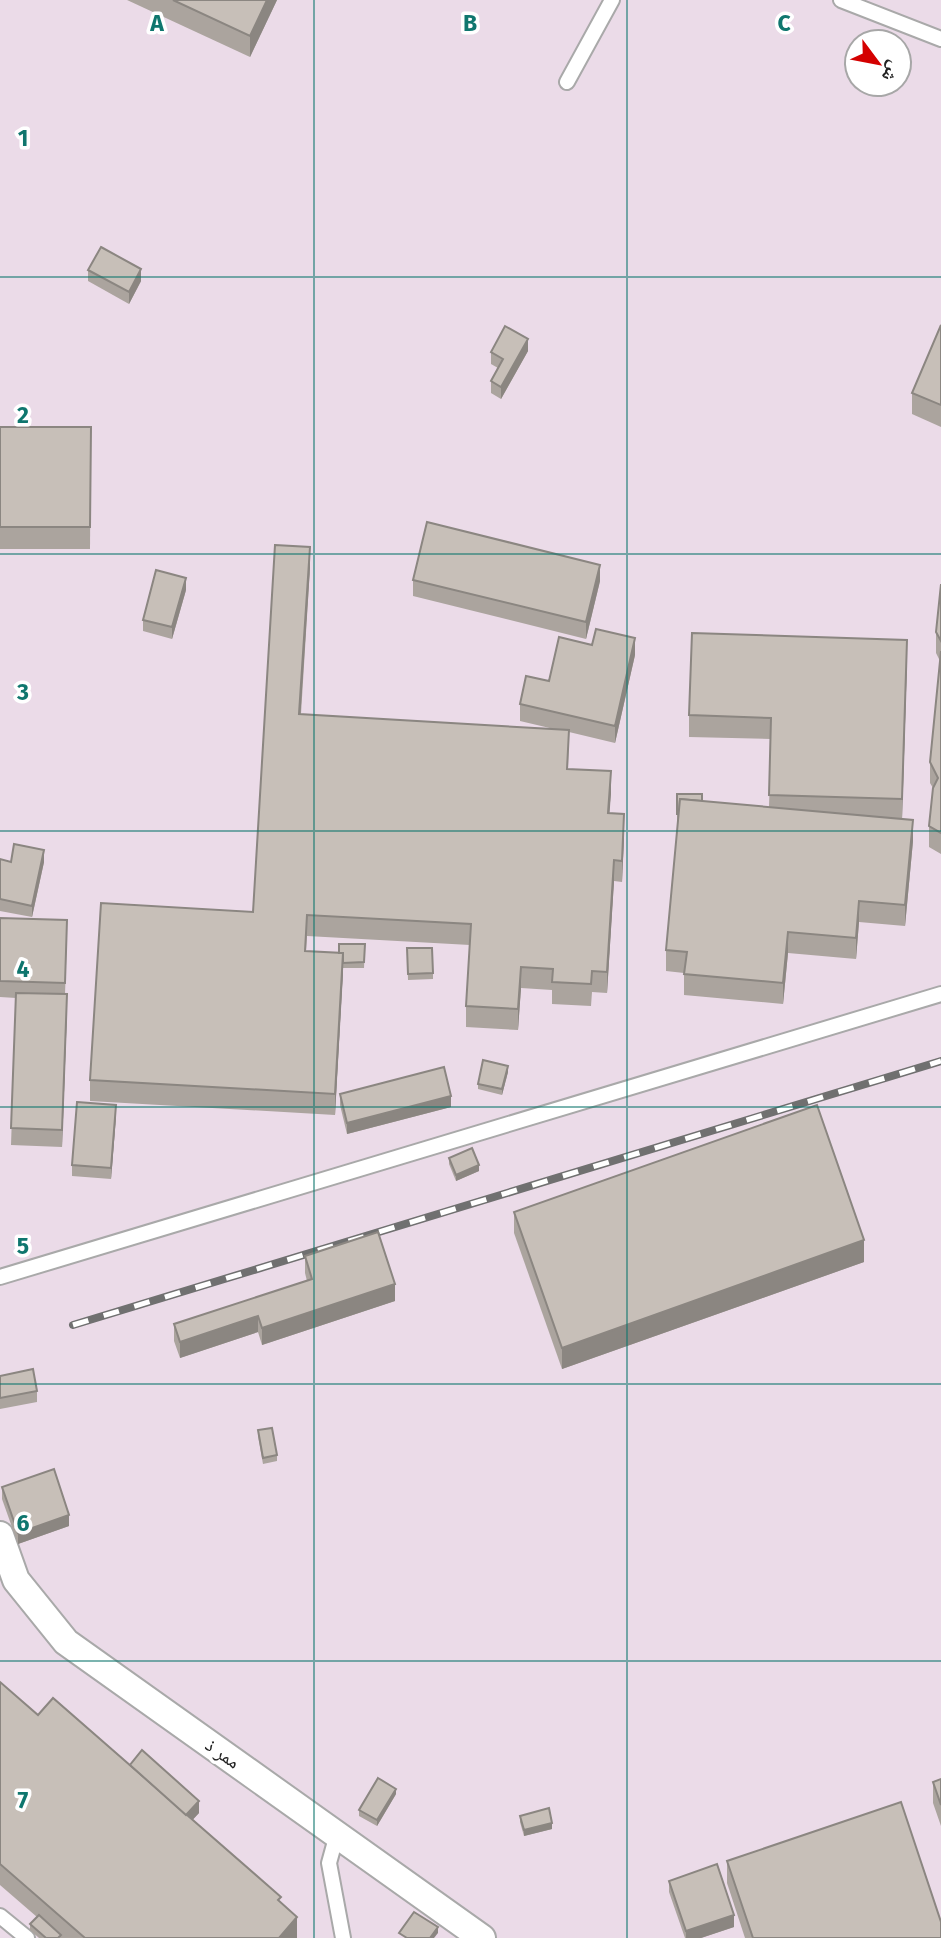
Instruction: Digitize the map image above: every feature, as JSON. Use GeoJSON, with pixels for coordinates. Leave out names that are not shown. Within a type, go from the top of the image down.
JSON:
{"type":"FeatureCollection","features":[{"type":"Feature","properties":{"kind":"street","name":"ممر ذ"},"geometry":{"type":"LineString","coordinates":[[0,1535],[16,1580],[66,1642],[482,1938]]}},
{"type":"Feature","properties":{"kind":"lane"},"geometry":{"type":"LineString","coordinates":[[567,82],[612,0]]}},
{"type":"Feature","properties":{"kind":"lane"},"geometry":{"type":"LineString","coordinates":[[841,0],[941,39]]}},
{"type":"Feature","properties":{"kind":"lane"},"geometry":{"type":"LineString","coordinates":[[0,1277],[941,994]]}},
{"type":"Feature","properties":{"kind":"lane"},"geometry":{"type":"LineString","coordinates":[[337,1834],[330,1863],[343,1938]]}},
{"type":"Feature","properties":{"kind":"lane"},"geometry":{"type":"LineString","coordinates":[[0,1916],[27,1938]]}},
{"type":"Feature","properties":{"kind":"shaded area"},"geometry":{"type":"Polygon","coordinates":[[[0,0],[941,0],[941,1938],[0,1938],[0,0]]]}},
{"type":"Feature","properties":{"kind":"building"},"geometry":{"type":"Polygon","coordinates":[[[173,0],[267,0],[250,36],[173,0]]]}},
{"type":"Feature","properties":{"kind":"building"},"geometry":{"type":"Polygon","coordinates":[[[101,247],[141,269],[129,292],[88,270],[101,247]]]}},
{"type":"Feature","properties":{"kind":"building"},"geometry":{"type":"Polygon","coordinates":[[[941,325],[941,405],[912,393],[941,325]]]}},
{"type":"Feature","properties":{"kind":"building"},"geometry":{"type":"Polygon","coordinates":[[[505,326],[528,339],[501,387],[491,381],[503,359],[491,352],[505,326]]]}},
{"type":"Feature","properties":{"kind":"building"},"geometry":{"type":"Polygon","coordinates":[[[0,427],[91,427],[90,527],[0,527],[0,427]]]}},
{"type":"Feature","properties":{"kind":"building"},"geometry":{"type":"Polygon","coordinates":[[[427,522],[600,565],[586,622],[413,580],[427,522]]]}},
{"type":"Feature","properties":{"kind":"building"},"geometry":{"type":"Polygon","coordinates":[[[275,545],[310,547],[299,714],[569,730],[567,769],[611,771],[608,813],[624,814],[622,861],[614,860],[607,972],[592,971],[591,984],[552,982],[553,969],[521,967],[518,1009],[466,1006],[471,924],[307,915],[305,951],[343,953],[335,1094],[90,1080],[101,903],[253,912],[275,545]]]}},
{"type":"Feature","properties":{"kind":"building"},"geometry":{"type":"Polygon","coordinates":[[[156,570],[186,578],[172,627],[143,620],[156,570]]]}},
{"type":"Feature","properties":{"kind":"building"},"geometry":{"type":"Polygon","coordinates":[[[941,584],[941,641],[936,632],[941,584]]]}},
{"type":"Feature","properties":{"kind":"building"},"geometry":{"type":"Polygon","coordinates":[[[596,629],[635,638],[615,726],[520,704],[526,676],[549,681],[559,637],[592,645],[596,629]]]}},
{"type":"Feature","properties":{"kind":"building"},"geometry":{"type":"Polygon","coordinates":[[[692,633],[907,640],[902,799],[769,795],[771,718],[689,715],[692,633]]]}},
{"type":"Feature","properties":{"kind":"building"},"geometry":{"type":"Polygon","coordinates":[[[941,651],[941,833],[929,826],[933,788],[938,778],[930,762],[941,651]]]}},
{"type":"Feature","properties":{"kind":"building"},"geometry":{"type":"Polygon","coordinates":[[[677,794],[702,794],[702,801],[680,799],[677,814],[677,794]]]}},
{"type":"Feature","properties":{"kind":"building"},"geometry":{"type":"Polygon","coordinates":[[[680,799],[913,820],[905,905],[859,901],[856,938],[788,932],[783,983],[684,974],[687,952],[666,950],[680,799]]]}},
{"type":"Feature","properties":{"kind":"building"},"geometry":{"type":"Polygon","coordinates":[[[14,844],[44,850],[32,906],[0,899],[0,859],[11,862],[14,844]]]}},
{"type":"Feature","properties":{"kind":"building"},"geometry":{"type":"Polygon","coordinates":[[[0,918],[67,920],[65,983],[0,981],[0,918]]]}},
{"type":"Feature","properties":{"kind":"building"},"geometry":{"type":"Polygon","coordinates":[[[339,944],[365,944],[364,962],[343,963],[339,944]]]}},
{"type":"Feature","properties":{"kind":"building"},"geometry":{"type":"Polygon","coordinates":[[[407,948],[432,948],[433,973],[408,974],[407,948]]]}},
{"type":"Feature","properties":{"kind":"building"},"geometry":{"type":"Polygon","coordinates":[[[16,993],[67,994],[62,1130],[11,1128],[16,993]]]}},
{"type":"Feature","properties":{"kind":"building"},"geometry":{"type":"Polygon","coordinates":[[[483,1060],[508,1066],[502,1089],[478,1084],[483,1060]]]}},
{"type":"Feature","properties":{"kind":"building"},"geometry":{"type":"Polygon","coordinates":[[[444,1067],[451,1096],[347,1123],[340,1094],[444,1067]]]}},
{"type":"Feature","properties":{"kind":"building"},"geometry":{"type":"Polygon","coordinates":[[[77,1102],[116,1105],[111,1168],[72,1165],[77,1102]]]}},
{"type":"Feature","properties":{"kind":"building"},"geometry":{"type":"Polygon","coordinates":[[[817,1105],[864,1240],[562,1348],[514,1212],[817,1105]]]}},
{"type":"Feature","properties":{"kind":"building"},"geometry":{"type":"Polygon","coordinates":[[[472,1148],[479,1165],[456,1175],[449,1158],[472,1148]]]}},
{"type":"Feature","properties":{"kind":"building"},"geometry":{"type":"Polygon","coordinates":[[[378,1232],[395,1284],[262,1328],[258,1316],[180,1342],[174,1324],[312,1279],[305,1256],[378,1232]]]}},
{"type":"Feature","properties":{"kind":"building"},"geometry":{"type":"Polygon","coordinates":[[[33,1369],[37,1391],[0,1398],[0,1376],[33,1369]]]}},
{"type":"Feature","properties":{"kind":"building"},"geometry":{"type":"Polygon","coordinates":[[[272,1428],[277,1455],[263,1458],[258,1430],[272,1428]]]}},
{"type":"Feature","properties":{"kind":"building"},"geometry":{"type":"Polygon","coordinates":[[[54,1469],[69,1515],[18,1533],[2,1487],[54,1469]]]}},
{"type":"Feature","properties":{"kind":"building"},"geometry":{"type":"Polygon","coordinates":[[[0,1682],[38,1715],[53,1698],[281,1897],[278,1900],[297,1917],[279,1938],[85,1938],[0,1864],[0,1682]]]}},
{"type":"Feature","properties":{"kind":"building"},"geometry":{"type":"Polygon","coordinates":[[[142,1750],[199,1801],[186,1815],[130,1765],[142,1750]]]}},
{"type":"Feature","properties":{"kind":"building"},"geometry":{"type":"Polygon","coordinates":[[[378,1778],[396,1789],[377,1820],[359,1810],[378,1778]]]}},
{"type":"Feature","properties":{"kind":"building"},"geometry":{"type":"Polygon","coordinates":[[[941,1779],[941,1805],[933,1782],[941,1779]]]}},
{"type":"Feature","properties":{"kind":"building"},"geometry":{"type":"Polygon","coordinates":[[[901,1802],[941,1922],[941,1938],[753,1938],[727,1861],[901,1802]]]}},
{"type":"Feature","properties":{"kind":"building"},"geometry":{"type":"Polygon","coordinates":[[[549,1808],[552,1823],[524,1830],[520,1816],[549,1808]]]}},
{"type":"Feature","properties":{"kind":"building"},"geometry":{"type":"Polygon","coordinates":[[[717,1864],[734,1915],[686,1931],[669,1881],[717,1864]]]}},
{"type":"Feature","properties":{"kind":"building"},"geometry":{"type":"Polygon","coordinates":[[[414,1912],[438,1927],[430,1938],[407,1938],[399,1933],[414,1912]]]}},
{"type":"Feature","properties":{"kind":"building"},"geometry":{"type":"Polygon","coordinates":[[[39,1915],[61,1935],[58,1938],[46,1938],[30,1924],[39,1915]]]}},
{"type":"Feature","properties":{"kind":"railway"},"geometry":{"type":"LineString","coordinates":[[73,1325],[941,1061]]}}]}
